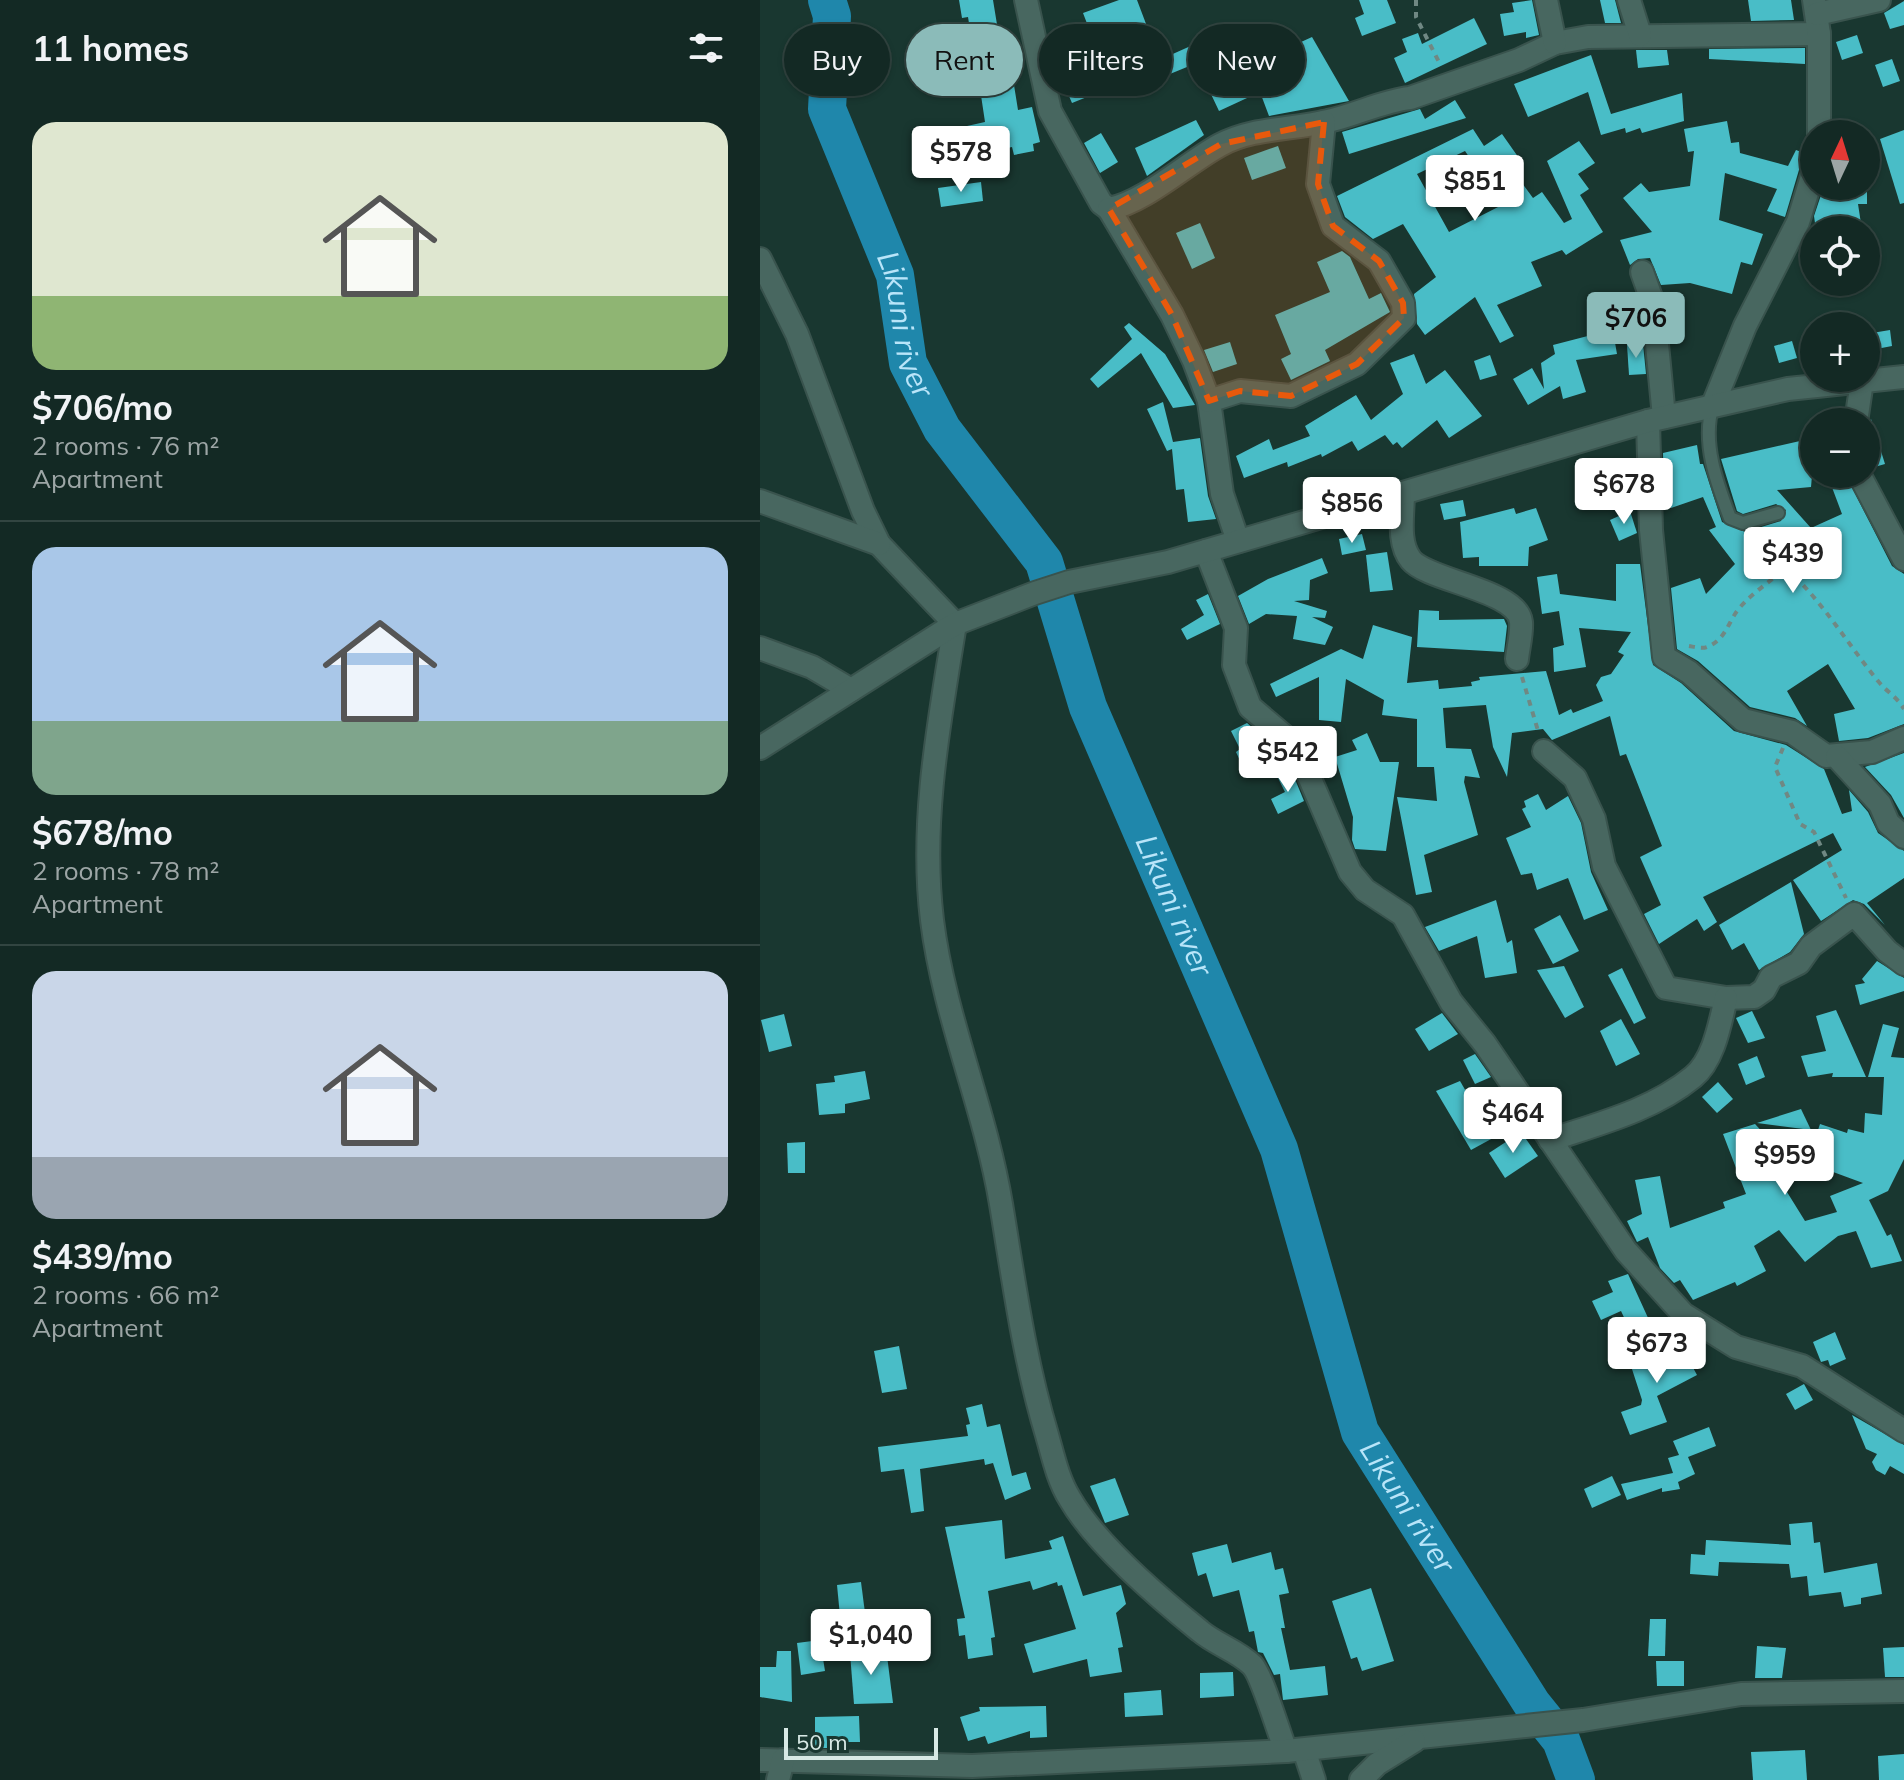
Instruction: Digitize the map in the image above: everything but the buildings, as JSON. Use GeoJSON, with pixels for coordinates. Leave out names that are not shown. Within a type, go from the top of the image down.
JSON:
{"type":"FeatureCollection","features":[{"type":"Feature","properties":{"kind":"street"},"geometry":{"type":"LineString","coordinates":[[1026,0],[1050,111],[1101,203],[1109,209],[1172,315],[1209,401],[1222,494],[1238,541]]}},
{"type":"Feature","properties":{"kind":"street"},"geometry":{"type":"LineString","coordinates":[[1546,0],[1555,43]]}},
{"type":"Feature","properties":{"kind":"street"},"geometry":{"type":"LineString","coordinates":[[1629,0],[1640,35]]}},
{"type":"Feature","properties":{"kind":"street"},"geometry":{"type":"LineString","coordinates":[[1109,209],[1171,176],[1221,144],[1261,131],[1324,122],[1410,98],[1519,60],[1555,43],[1588,37],[1640,35],[1817,16],[1879,0]]}},
{"type":"Feature","properties":{"kind":"street"},"geometry":{"type":"LineString","coordinates":[[1817,16],[1819,120]]}},
{"type":"Feature","properties":{"kind":"street"},"geometry":{"type":"LineString","coordinates":[[1209,401],[1240,391],[1291,396],[1357,364],[1404,318],[1403,303],[1379,261],[1333,226],[1318,184],[1324,122]]}},
{"type":"Feature","properties":{"kind":"street"},"geometry":{"type":"LineString","coordinates":[[1713,405],[1745,326],[1798,222],[1805,200]]}},
{"type":"Feature","properties":{"kind":"street"},"geometry":{"type":"LineString","coordinates":[[760,259],[797,334],[863,511],[879,544],[955,624]]}},
{"type":"Feature","properties":{"kind":"street"},"geometry":{"type":"LineString","coordinates":[[1642,272],[1653,303],[1656,419],[1651,530],[1664,657],[1689,672],[1743,720],[1792,732],[1817,752],[1837,757],[1872,752],[1904,738]]}},
{"type":"Feature","properties":{"kind":"street"},"geometry":{"type":"LineString","coordinates":[[1880,379],[1904,377]]}},
{"type":"Feature","properties":{"kind":"street"},"geometry":{"type":"LineString","coordinates":[[760,748],[955,624],[1035,593],[1069,582],[1206,551],[1656,419],[1800,388]]}},
{"type":"Feature","properties":{"kind":"street"},"geometry":{"type":"LineString","coordinates":[[1866,488],[1904,559]]}},
{"type":"Feature","properties":{"kind":"street"},"geometry":{"type":"LineString","coordinates":[[1403,493],[1404,545],[1411,560],[1423,568],[1482,590],[1518,612],[1521,622],[1517,659]]}},
{"type":"Feature","properties":{"kind":"street"},"geometry":{"type":"LineString","coordinates":[[760,501],[879,544]]}},
{"type":"Feature","properties":{"kind":"street"},"geometry":{"type":"LineString","coordinates":[[1206,551],[1236,628],[1234,665],[1250,707],[1296,746],[1350,872],[1365,890],[1403,915],[1451,1002],[1485,1044],[1626,1251],[1683,1314],[1736,1347],[1802,1366],[1904,1431]]}},
{"type":"Feature","properties":{"kind":"street"},"geometry":{"type":"LineString","coordinates":[[955,624],[930,778],[929,883],[933,923],[948,1003],[980,1109],[1001,1201],[1016,1308],[1041,1415],[1068,1496],[1089,1529],[1201,1632],[1252,1665],[1295,1750],[1314,1780]]}},
{"type":"Feature","properties":{"kind":"street"},"geometry":{"type":"LineString","coordinates":[[760,648],[812,667],[851,690]]}},
{"type":"Feature","properties":{"kind":"street"},"geometry":{"type":"LineString","coordinates":[[1544,751],[1575,778],[1594,819],[1604,866],[1666,988],[1726,998],[1754,997],[1764,990],[1771,977],[1799,963],[1811,946],[1854,914],[1887,951],[1904,964]]}},
{"type":"Feature","properties":{"kind":"street"},"geometry":{"type":"LineString","coordinates":[[1837,757],[1880,804],[1888,823],[1904,837]]}},
{"type":"Feature","properties":{"kind":"street"},"geometry":{"type":"LineString","coordinates":[[1550,1140],[1632,1113],[1695,1076],[1716,1038],[1726,998]]}},
{"type":"Feature","properties":{"kind":"street"},"geometry":{"type":"LineString","coordinates":[[774,1767],[884,1773],[1295,1750],[1563,1722],[1741,1694],[1904,1691]]}},
{"type":"Feature","properties":{"kind":"street"},"geometry":{"type":"LineString","coordinates":[[1361,1780],[1397,1750],[1426,1735]]}},
{"type":"Feature","properties":{"kind":"lane"},"geometry":{"type":"LineString","coordinates":[[1713,405],[1708,420],[1709,442],[1730,518],[1743,523],[1778,513]]}},
{"type":"Feature","properties":{"kind":"path"},"geometry":{"type":"LineString","coordinates":[[1416,0],[1416,17],[1450,83]]}},
{"type":"Feature","properties":{"kind":"path"},"geometry":{"type":"LineString","coordinates":[[1662,646],[1707,647],[1729,629],[1734,615],[1744,605],[1786,568],[1824,605],[1881,685],[1896,696],[1904,709]]}},
{"type":"Feature","properties":{"kind":"path"},"geometry":{"type":"LineString","coordinates":[[1517,659],[1544,751]]}},
{"type":"Feature","properties":{"kind":"path"},"geometry":{"type":"LineString","coordinates":[[1792,732],[1775,767],[1800,824],[1814,832],[1854,914]]}},
{"type":"Feature","properties":{"kind":"highlighted area"},"geometry":{"type":"Polygon","coordinates":[[[1324,122],[1318,184],[1333,226],[1379,261],[1403,303],[1404,318],[1357,364],[1291,396],[1240,391],[1209,401],[1172,315],[1109,209],[1221,144],[1324,122]]]}},
{"type":"Feature","properties":{"kind":"waterway","name":"Likuni river"},"geometry":{"type":"LineString","coordinates":[[827,0],[832,16],[827,109],[895,275],[908,363],[942,429],[1044,562],[1088,707],[1279,1149],[1360,1432],[1532,1704],[1561,1740],[1576,1780]]}}]}
